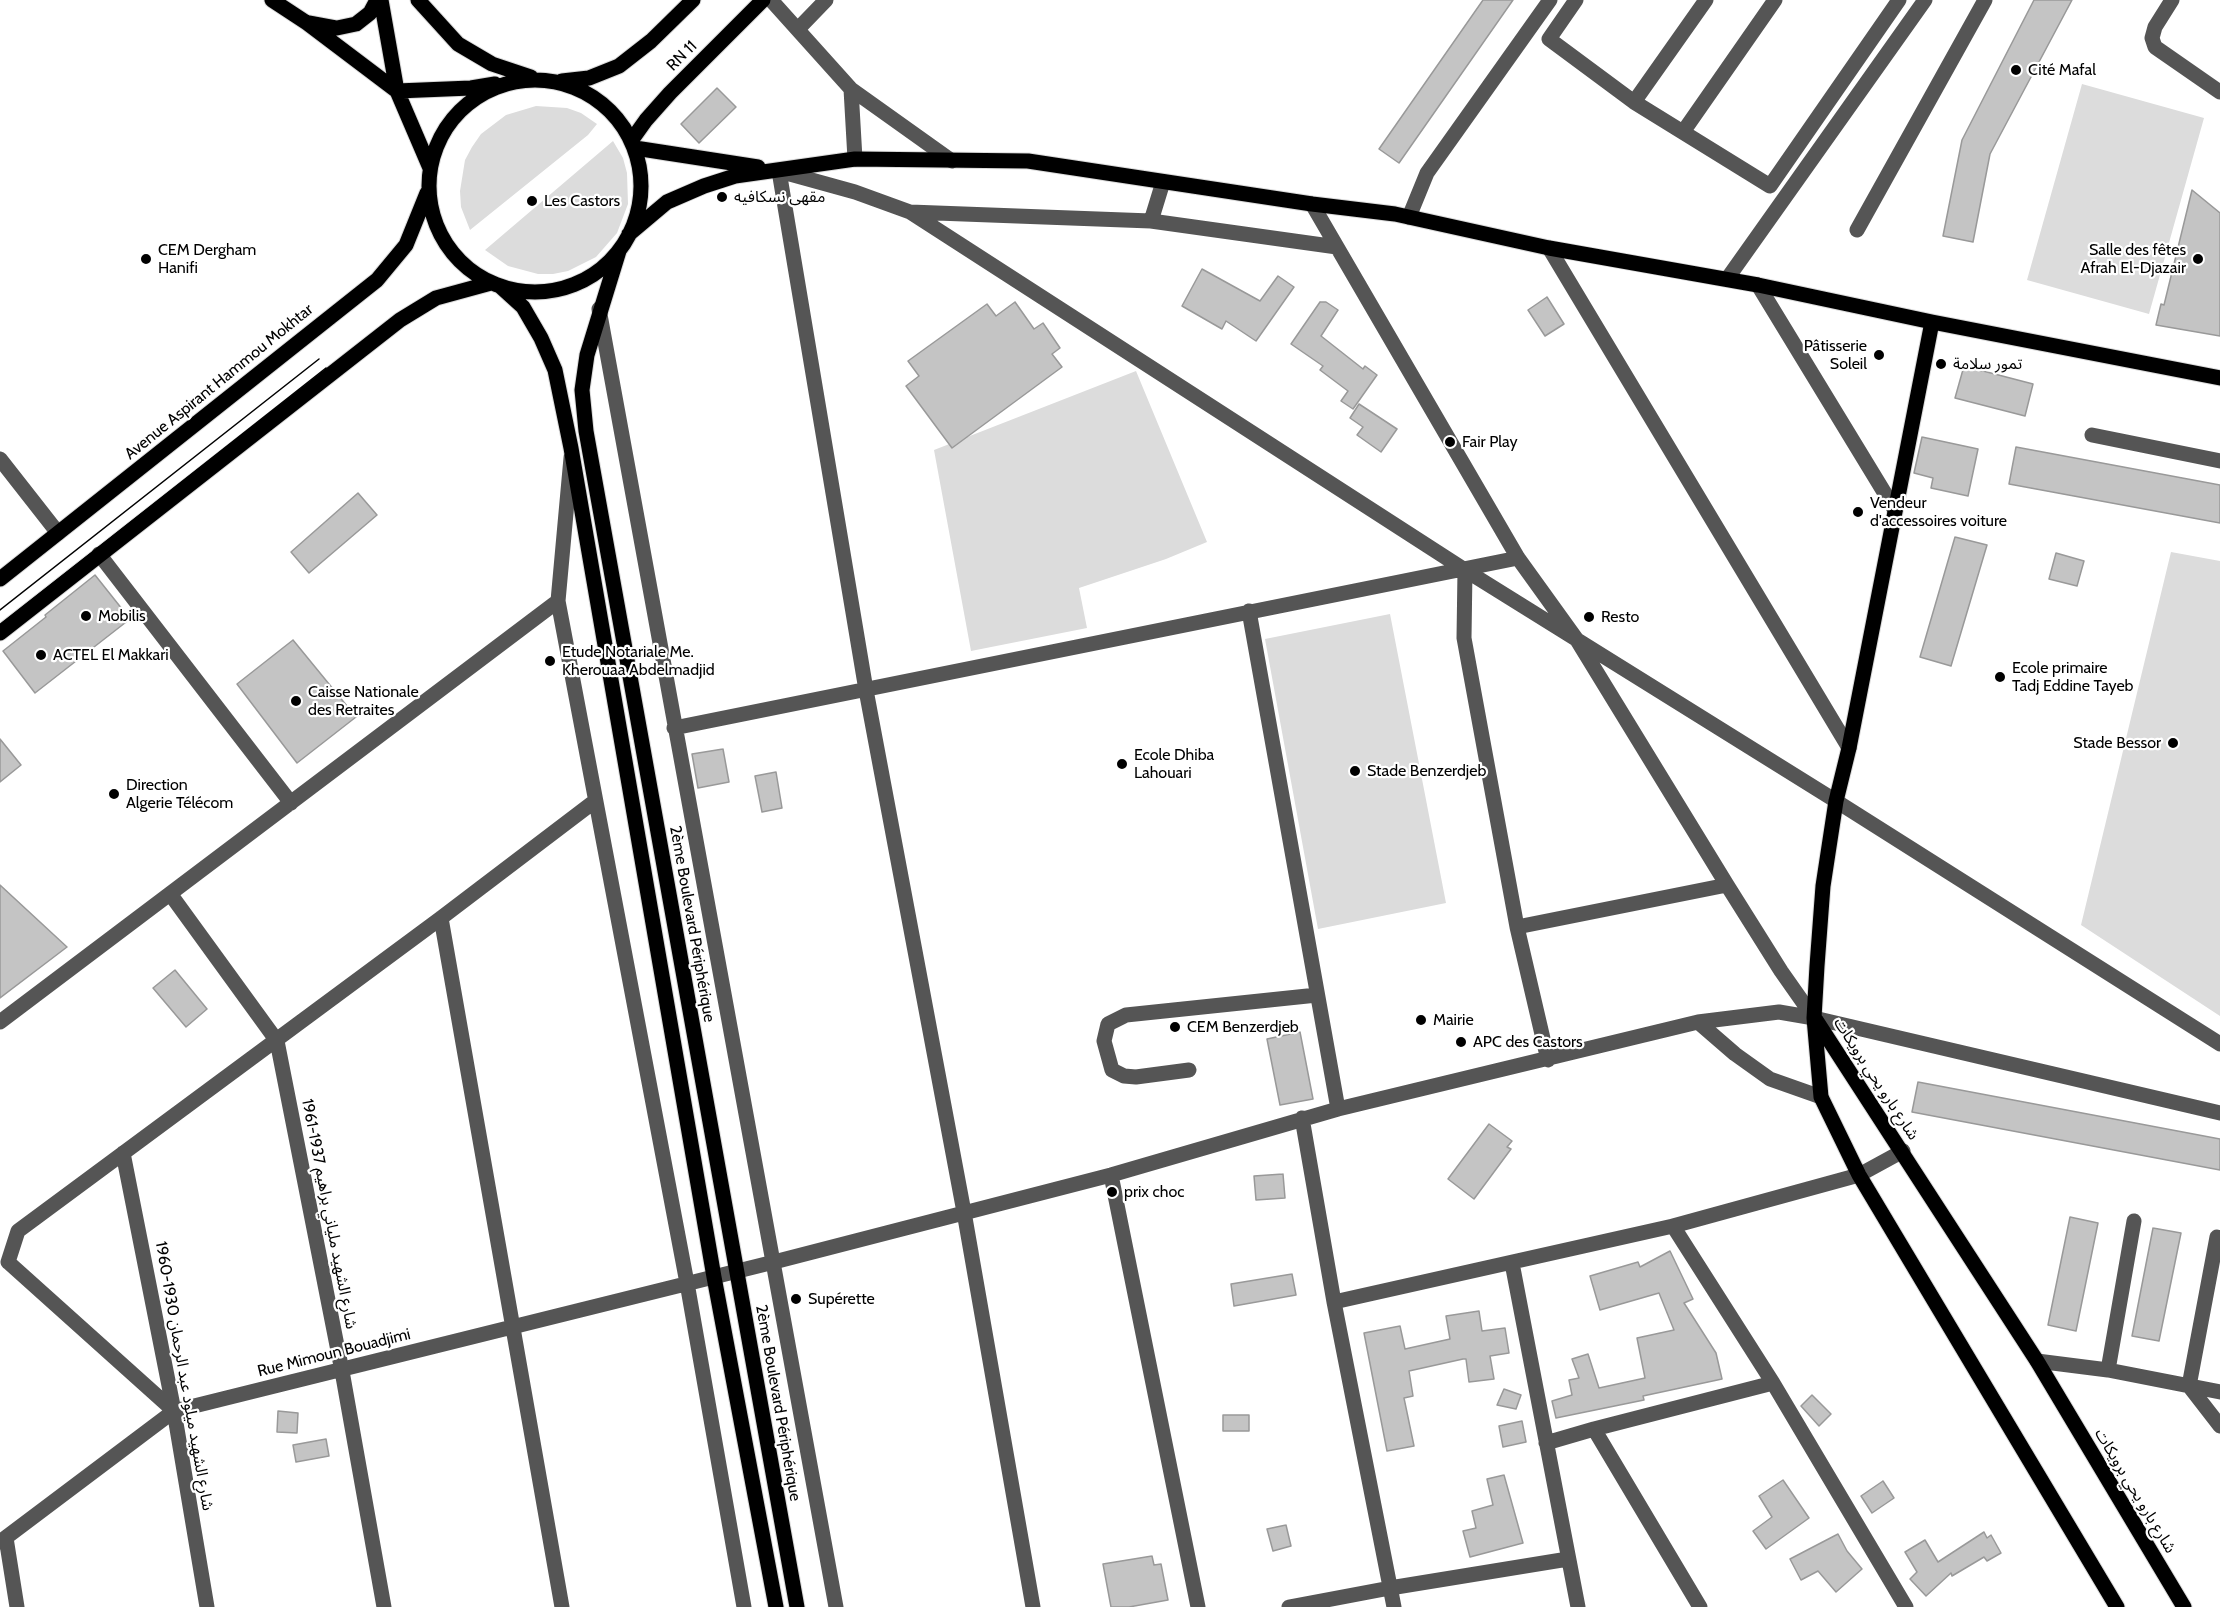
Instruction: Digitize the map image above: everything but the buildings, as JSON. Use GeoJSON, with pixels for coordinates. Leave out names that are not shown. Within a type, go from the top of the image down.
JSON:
{"type":"FeatureCollection","features":[{"type":"Feature","properties":{"kind":"main road"},"geometry":{"type":"LineString","coordinates":[[0,633],[400,320],[436,298],[496,285],[533,292],[566,287],[595,273],[619,251],[629,234],[640,198],[641,178],[633,145],[625,129],[610,109],[577,88],[556,81],[519,81],[471,88],[397,91],[307,23],[272,0]]}},
{"type":"Feature","properties":{"kind":"main road"},"geometry":{"type":"LineString","coordinates":[[307,23],[337,28],[356,24],[370,13],[379,0]]}},
{"type":"Feature","properties":{"kind":"main road"},"geometry":{"type":"LineString","coordinates":[[379,0],[397,91],[430,168]]}},
{"type":"Feature","properties":{"kind":"main road"},"geometry":{"type":"LineString","coordinates":[[418,0],[458,44],[492,64],[540,80]]}},
{"type":"Feature","properties":{"kind":"main road","name":"RN 11"},"geometry":{"type":"LineString","coordinates":[[556,81],[589,78],[619,66],[651,41],[693,0]]}},
{"type":"Feature","properties":{"kind":"main road","name":"RN 11"},"geometry":{"type":"LineString","coordinates":[[633,145],[646,120],[670,93],[763,0]]}},
{"type":"Feature","properties":{"kind":"main road"},"geometry":{"type":"LineString","coordinates":[[519,81],[488,91],[461,110],[441,136],[430,168],[429,187],[434,216],[446,244],[458,260],[474,273],[496,285],[523,306],[555,370],[572,448],[714,1276],[776,1607]]}},
{"type":"Feature","properties":{"kind":"main road"},"geometry":{"type":"LineString","coordinates":[[633,145],[779,171]]}},
{"type":"Feature","properties":{"kind":"main road"},"geometry":{"type":"LineString","coordinates":[[629,234],[668,202],[704,186],[735,176],[855,159],[1028,161],[1408,218],[1549,248],[1758,285],[1932,322],[2220,378]]}},
{"type":"Feature","properties":{"kind":"main road","name":"Avenue Aspirant Hammou Mokhtar"},"geometry":{"type":"LineString","coordinates":[[0,579],[377,280],[406,244],[429,187]]}},
{"type":"Feature","properties":{"kind":"main road","name":"2ème Boulevard Périphérique"},"geometry":{"type":"LineString","coordinates":[[619,251],[599,309],[587,355],[582,390],[586,431],[796,1607]]}},
{"type":"Feature","properties":{"kind":"main road"},"geometry":{"type":"LineString","coordinates":[[1814,1017],[1823,886],[1836,801],[1849,748],[1932,322]]}},
{"type":"Feature","properties":{"kind":"main road","name":"شارع بارو يحي برويكات"},"geometry":{"type":"LineString","coordinates":[[1814,1017],[1821,1097],[1859,1175],[2117,1607]]}},
{"type":"Feature","properties":{"kind":"main road","name":"شارع بارو يحي برويكات"},"geometry":{"type":"LineString","coordinates":[[1814,1017],[2037,1361],[2184,1607]]}},
{"type":"Feature","properties":{"kind":"street"},"geometry":{"type":"LineString","coordinates":[[771,0],[850,89],[952,160]]}},
{"type":"Feature","properties":{"kind":"street"},"geometry":{"type":"LineString","coordinates":[[798,29],[826,0]]}},
{"type":"Feature","properties":{"kind":"street"},"geometry":{"type":"LineString","coordinates":[[1408,218],[1427,173],[1550,0]]}},
{"type":"Feature","properties":{"kind":"street"},"geometry":{"type":"LineString","coordinates":[[1576,0],[1549,39],[1634,102],[1770,186],[1899,0]]}},
{"type":"Feature","properties":{"kind":"street"},"geometry":{"type":"LineString","coordinates":[[1634,102],[1706,0]]}},
{"type":"Feature","properties":{"kind":"street"},"geometry":{"type":"LineString","coordinates":[[1683,132],[1775,0]]}},
{"type":"Feature","properties":{"kind":"street"},"geometry":{"type":"LineString","coordinates":[[1727,279],[1925,0]]}},
{"type":"Feature","properties":{"kind":"street"},"geometry":{"type":"LineString","coordinates":[[1857,230],[1985,0]]}},
{"type":"Feature","properties":{"kind":"street"},"geometry":{"type":"LineString","coordinates":[[2172,0],[2155,27],[2152,38],[2155,47],[2220,92]]}},
{"type":"Feature","properties":{"kind":"street"},"geometry":{"type":"LineString","coordinates":[[850,89],[855,159]]}},
{"type":"Feature","properties":{"kind":"street"},"geometry":{"type":"LineString","coordinates":[[1033,1607],[964,1212],[866,690],[779,171],[855,192],[910,212],[1465,570],[2220,1044]]}},
{"type":"Feature","properties":{"kind":"street"},"geometry":{"type":"LineString","coordinates":[[1151,221],[1163,182]]}},
{"type":"Feature","properties":{"kind":"street"},"geometry":{"type":"LineString","coordinates":[[1312,204],[1518,558],[1577,640],[1781,971],[1814,1017]]}},
{"type":"Feature","properties":{"kind":"street"},"geometry":{"type":"LineString","coordinates":[[910,212],[1151,221],[1337,248]]}},
{"type":"Feature","properties":{"kind":"street"},"geometry":{"type":"LineString","coordinates":[[1549,248],[1849,748]]}},
{"type":"Feature","properties":{"kind":"street"},"geometry":{"type":"LineString","coordinates":[[1758,285],[1895,510]]}},
{"type":"Feature","properties":{"kind":"street"},"geometry":{"type":"LineString","coordinates":[[599,309],[836,1607]]}},
{"type":"Feature","properties":{"kind":"street"},"geometry":{"type":"LineString","coordinates":[[2092,435],[2220,461]]}},
{"type":"Feature","properties":{"kind":"street"},"geometry":{"type":"LineString","coordinates":[[572,448],[558,601],[687,1283],[744,1607]]}},
{"type":"Feature","properties":{"kind":"street"},"geometry":{"type":"LineString","coordinates":[[0,459],[58,533]]}},
{"type":"Feature","properties":{"kind":"street"},"geometry":{"type":"LineString","coordinates":[[99,554],[291,803]]}},
{"type":"Feature","properties":{"kind":"street"},"geometry":{"type":"LineString","coordinates":[[675,728],[1518,558]]}},
{"type":"Feature","properties":{"kind":"street"},"geometry":{"type":"LineString","coordinates":[[1465,570],[1464,638],[1517,927],[1548,1060]]}},
{"type":"Feature","properties":{"kind":"street"},"geometry":{"type":"LineString","coordinates":[[0,1022],[558,601]]}},
{"type":"Feature","properties":{"kind":"street"},"geometry":{"type":"LineString","coordinates":[[1249,611],[1338,1109]]}},
{"type":"Feature","properties":{"kind":"street"},"geometry":{"type":"LineString","coordinates":[[174,1411],[4,1265],[18,1231],[277,1041],[595,801]]}},
{"type":"Feature","properties":{"kind":"street"},"geometry":{"type":"LineString","coordinates":[[1517,927],[1727,885]]}},
{"type":"Feature","properties":{"kind":"street","name":"شارع الشهيد ملياني براهيم 1937-1961"},"geometry":{"type":"LineString","coordinates":[[171,895],[277,1041],[342,1371],[384,1607]]}},
{"type":"Feature","properties":{"kind":"street"},"geometry":{"type":"LineString","coordinates":[[441,918],[562,1607]]}},
{"type":"Feature","properties":{"kind":"street"},"geometry":{"type":"LineString","coordinates":[[1189,1070],[1136,1077],[1124,1076],[1112,1070],[1104,1041],[1108,1024],[1126,1015],[1317,995]]}},
{"type":"Feature","properties":{"kind":"street","name":"Rue Mimoun Bouadjimi"},"geometry":{"type":"LineString","coordinates":[[3,1540],[174,1411],[342,1371],[1111,1175],[1302,1118],[1698,1022],[1779,1012],[1814,1017],[2220,1113]]}},
{"type":"Feature","properties":{"kind":"street"},"geometry":{"type":"LineString","coordinates":[[1698,1022],[1735,1054],[1770,1079],[1821,1097]]}},
{"type":"Feature","properties":{"kind":"street"},"geometry":{"type":"LineString","coordinates":[[1302,1118],[1334,1302],[1394,1607]]}},
{"type":"Feature","properties":{"kind":"street"},"geometry":{"type":"LineString","coordinates":[[1334,1302],[1673,1226],[1859,1175],[1903,1151]]}},
{"type":"Feature","properties":{"kind":"street","name":"شارع الشهيد ميلود عبد الرحمان 1930-1960"},"geometry":{"type":"LineString","coordinates":[[123,1153],[174,1411],[207,1607]]}},
{"type":"Feature","properties":{"kind":"street"},"geometry":{"type":"LineString","coordinates":[[1111,1175],[1198,1607]]}},
{"type":"Feature","properties":{"kind":"street"},"geometry":{"type":"LineString","coordinates":[[2108,1370],[2134,1221]]}},
{"type":"Feature","properties":{"kind":"street"},"geometry":{"type":"LineString","coordinates":[[1673,1226],[1773,1383],[1906,1607]]}},
{"type":"Feature","properties":{"kind":"street"},"geometry":{"type":"LineString","coordinates":[[2217,1237],[2189,1386],[2220,1426]]}},
{"type":"Feature","properties":{"kind":"street"},"geometry":{"type":"LineString","coordinates":[[1512,1263],[1578,1607]]}},
{"type":"Feature","properties":{"kind":"street"},"geometry":{"type":"LineString","coordinates":[[2037,1361],[2108,1370],[2220,1392]]}},
{"type":"Feature","properties":{"kind":"street"},"geometry":{"type":"LineString","coordinates":[[1546,1443],[1773,1383]]}},
{"type":"Feature","properties":{"kind":"street"},"geometry":{"type":"LineString","coordinates":[[1594,1429],[1700,1607]]}},
{"type":"Feature","properties":{"kind":"street"},"geometry":{"type":"LineString","coordinates":[[3,1540],[17,1607]]}},
{"type":"Feature","properties":{"kind":"street"},"geometry":{"type":"LineString","coordinates":[[1289,1607],[1568,1559]]}},
{"type":"Feature","properties":{"kind":"shaded area"},"geometry":{"type":"Polygon","coordinates":[[[2082,84],[2204,118],[2149,314],[2027,280],[2082,84]]]}},
{"type":"Feature","properties":{"kind":"shaded area"},"geometry":{"type":"Polygon","coordinates":[[[536,106],[567,108],[581,113],[597,124],[588,135],[470,230],[461,207],[460,191],[465,160],[481,134],[506,115],[536,106]]]}},
{"type":"Feature","properties":{"kind":"shaded area"},"geometry":{"type":"Polygon","coordinates":[[[613,141],[623,158],[627,173],[628,204],[617,233],[596,257],[568,271],[538,274],[508,266],[485,250],[613,141]]]}},
{"type":"Feature","properties":{"kind":"shaded area"},"geometry":{"type":"Polygon","coordinates":[[[1136,371],[1207,542],[1166,559],[1079,588],[1087,628],[971,651],[934,450],[1136,371]]]}},
{"type":"Feature","properties":{"kind":"shaded area","name":"Stade Bessor"},"geometry":{"type":"Polygon","coordinates":[[[2171,552],[2220,561],[2220,1016],[2081,925],[2171,552]]]}},
{"type":"Feature","properties":{"kind":"shaded area","name":"Stade Benzerdjeb"},"geometry":{"type":"Polygon","coordinates":[[[1390,614],[1446,903],[1318,929],[1265,639],[1390,614]]]}},
{"type":"Feature","properties":{"kind":"tram line"},"geometry":{"type":"LineString","coordinates":[[0,610],[319,359]]}},
{"type":"Feature","properties":{"kind":"tram line"},"geometry":{"type":"LineString","coordinates":[[0,625],[326,368]]}},
{"type":"Feature","properties":{"kind":"place","name":"Cité Mafal"},"geometry":{"type":"Point","coordinates":[2016,70]}},
{"type":"Feature","properties":{"kind":"place","name":"مقهى نسكافيه"},"geometry":{"type":"Point","coordinates":[722,197]}},
{"type":"Feature","properties":{"kind":"place","name":"Les Castors"},"geometry":{"type":"Point","coordinates":[532,201]}},
{"type":"Feature","properties":{"kind":"place","name":"CEM Dergham Hanifi"},"geometry":{"type":"Point","coordinates":[146,259]}},
{"type":"Feature","properties":{"kind":"place","name":"Salle des fêtes Afrah El-Djazair"},"geometry":{"type":"Point","coordinates":[2198,259]}},
{"type":"Feature","properties":{"kind":"place","name":"Pâtisserie Soleil"},"geometry":{"type":"Point","coordinates":[1879,355]}},
{"type":"Feature","properties":{"kind":"place","name":"تمور سلامة"},"geometry":{"type":"Point","coordinates":[1941,364]}},
{"type":"Feature","properties":{"kind":"place","name":"Fair Play"},"geometry":{"type":"Point","coordinates":[1450,442]}},
{"type":"Feature","properties":{"kind":"place","name":"Vendeur d'accessoires voiture"},"geometry":{"type":"Point","coordinates":[1858,512]}},
{"type":"Feature","properties":{"kind":"place","name":"Mobilis"},"geometry":{"type":"Point","coordinates":[86,616]}},
{"type":"Feature","properties":{"kind":"place","name":"Resto"},"geometry":{"type":"Point","coordinates":[1589,617]}},
{"type":"Feature","properties":{"kind":"place","name":"ACTEL El Makkari"},"geometry":{"type":"Point","coordinates":[41,655]}},
{"type":"Feature","properties":{"kind":"place","name":"Etude Notariale Me. Kherouaa Abdelmadjid"},"geometry":{"type":"Point","coordinates":[550,661]}},
{"type":"Feature","properties":{"kind":"place","name":"Ecole primaire Tadj Eddine Tayeb"},"geometry":{"type":"Point","coordinates":[2000,677]}},
{"type":"Feature","properties":{"kind":"place","name":"Caisse Nationale des Retraites"},"geometry":{"type":"Point","coordinates":[296,701]}},
{"type":"Feature","properties":{"kind":"place","name":"Stade Bessor"},"geometry":{"type":"Point","coordinates":[2173,743]}},
{"type":"Feature","properties":{"kind":"place","name":"Ecole Dhiba Lahouari"},"geometry":{"type":"Point","coordinates":[1122,764]}},
{"type":"Feature","properties":{"kind":"place","name":"Stade Benzerdjeb"},"geometry":{"type":"Point","coordinates":[1355,771]}},
{"type":"Feature","properties":{"kind":"place","name":"Direction Algerie Télécom"},"geometry":{"type":"Point","coordinates":[114,794]}},
{"type":"Feature","properties":{"kind":"place","name":"Mairie"},"geometry":{"type":"Point","coordinates":[1421,1020]}},
{"type":"Feature","properties":{"kind":"place","name":"CEM Benzerdjeb"},"geometry":{"type":"Point","coordinates":[1175,1027]}},
{"type":"Feature","properties":{"kind":"place","name":"APC des Castors"},"geometry":{"type":"Point","coordinates":[1461,1042]}},
{"type":"Feature","properties":{"kind":"place","name":"prix choc"},"geometry":{"type":"Point","coordinates":[1112,1192]}},
{"type":"Feature","properties":{"kind":"place","name":"Supérette"},"geometry":{"type":"Point","coordinates":[796,1299]}}]}
